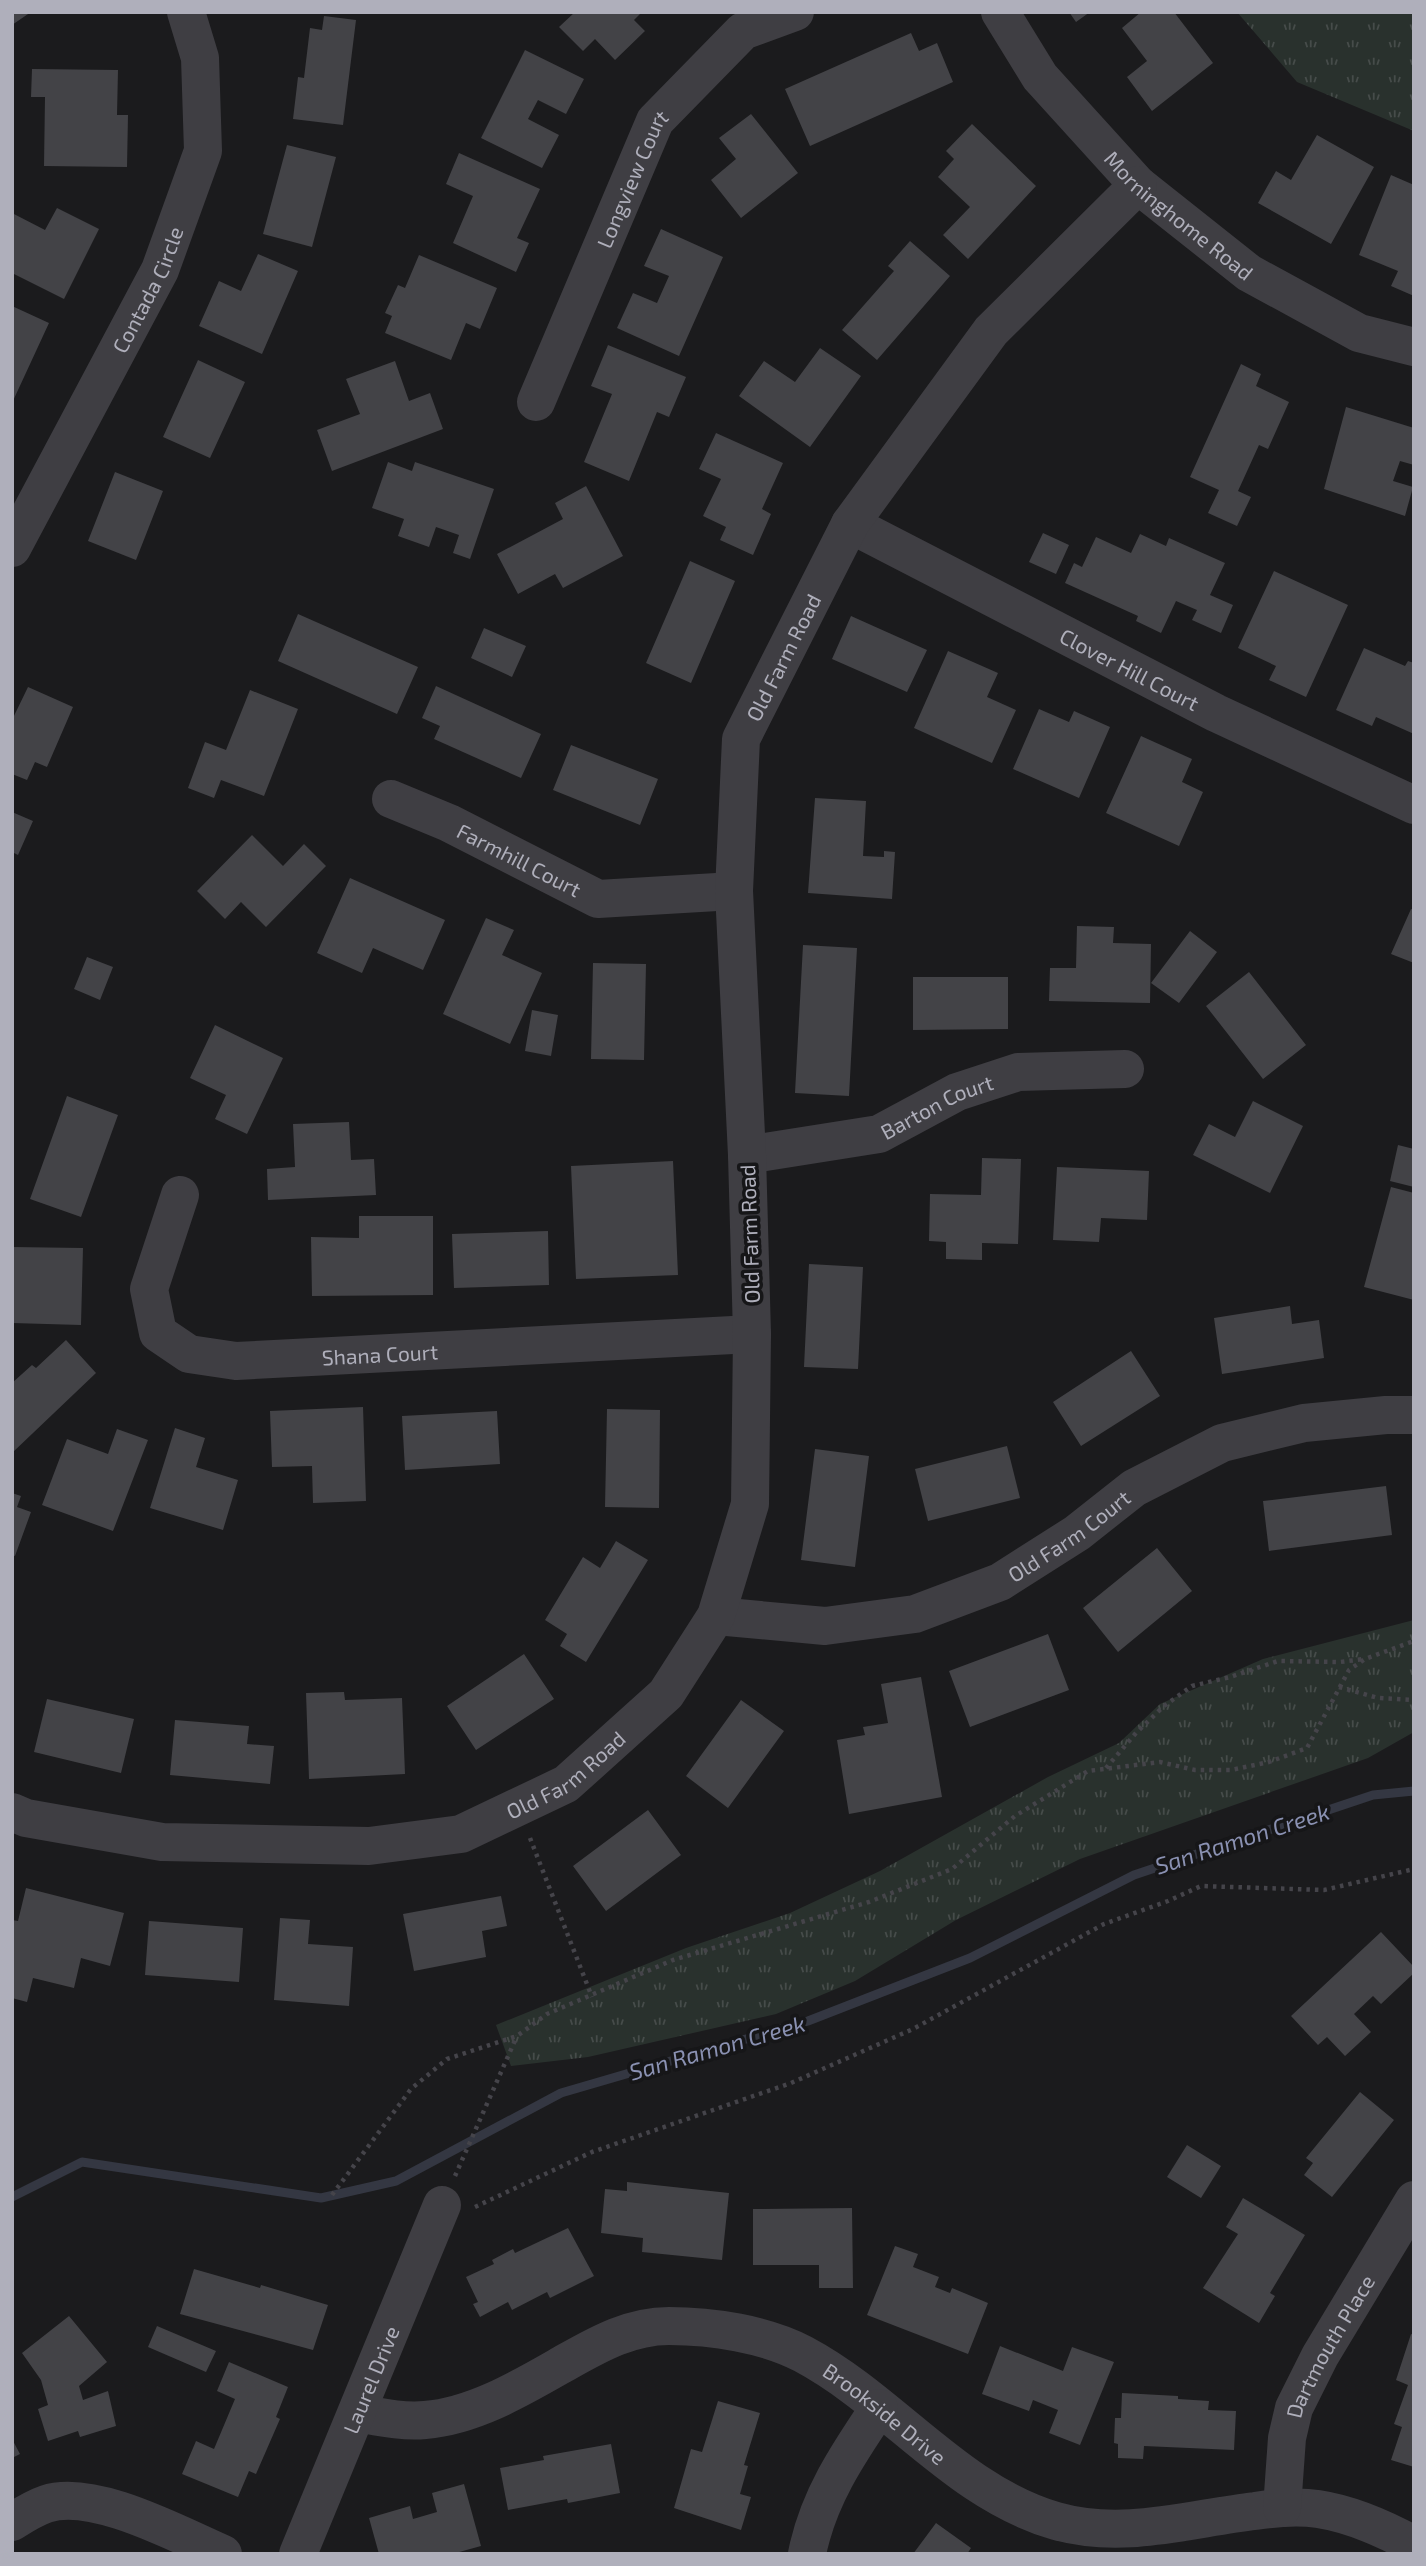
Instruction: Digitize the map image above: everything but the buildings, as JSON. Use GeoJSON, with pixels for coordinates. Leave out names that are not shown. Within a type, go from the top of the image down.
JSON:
{"type":"FeatureCollection","features":[{"type":"Feature","properties":{"kind":"street","name":"Contada Circle"},"geometry":{"type":"LineString","coordinates":[[12,548],[160,270],[203,151],[200,58],[186,12]]}},
{"type":"Feature","properties":{"kind":"street","name":"Longview Court"},"geometry":{"type":"LineString","coordinates":[[536,402],[655,121],[743,31],[795,12]]}},
{"type":"Feature","properties":{"kind":"street","name":"Morninghome Road"},"geometry":{"type":"LineString","coordinates":[[1000,12],[1040,77],[1138,185],[1249,273],[1359,333],[1414,347]]}},
{"type":"Feature","properties":{"kind":"street","name":"Old Farm Road"},"geometry":{"type":"LineString","coordinates":[[12,1812],[26,1818],[162,1842],[369,1846],[461,1834],[566,1784],[666,1693],[716,1616],[750,1504],[752,1334],[747,1155],[734,891],[741,739],[850,524],[991,331],[1138,185]]}},
{"type":"Feature","properties":{"kind":"street","name":"Clover Hill Court"},"geometry":{"type":"LineString","coordinates":[[850,524],[1216,713],[1414,805]]}},
{"type":"Feature","properties":{"kind":"street","name":"Farmhill Court"},"geometry":{"type":"LineString","coordinates":[[391,799],[449,823],[598,899],[734,891]]}},
{"type":"Feature","properties":{"kind":"street","name":"Barton Court"},"geometry":{"type":"LineString","coordinates":[[747,1155],[879,1134],[957,1092],[1018,1072],[1125,1069]]}},
{"type":"Feature","properties":{"kind":"street","name":"Shana Court"},"geometry":{"type":"LineString","coordinates":[[180,1195],[149,1289],[158,1333],[190,1354],[236,1361],[752,1334]]}},
{"type":"Feature","properties":{"kind":"street","name":"Old Farm Court"},"geometry":{"type":"LineString","coordinates":[[716,1616],[825,1626],[915,1614],[1000,1582],[1077,1533],[1134,1488],[1222,1443],[1304,1423],[1414,1415]]}},
{"type":"Feature","properties":{"kind":"street","name":"Dartmouth Place"},"geometry":{"type":"LineString","coordinates":[[1282,2508],[1287,2438],[1294,2407],[1320,2356],[1414,2200]]}},
{"type":"Feature","properties":{"kind":"street","name":"Laurel Drive"},"geometry":{"type":"LineString","coordinates":[[298,2554],[439,2212]]}},
{"type":"Feature","properties":{"kind":"street","name":"Brookside Drive"},"geometry":{"type":"LineString","coordinates":[[357,2413],[398,2420],[426,2420],[463,2412],[523,2387],[613,2337],[637,2328],[669,2326],[744,2335],[777,2343],[803,2354],[879,2408],[961,2473],[1032,2514],[1090,2528],[1125,2530],[1282,2508],[1318,2509],[1390,2532],[1414,2545]]}},
{"type":"Feature","properties":{"kind":"street"},"geometry":{"type":"LineString","coordinates":[[807,2554],[821,2506],[841,2463],[879,2408]]}},
{"type":"Feature","properties":{"kind":"street"},"geometry":{"type":"LineString","coordinates":[[12,2522],[48,2503],[71,2501],[92,2504],[116,2509],[223,2554]]}},
{"type":"Feature","properties":{"kind":"path"},"geometry":{"type":"LineString","coordinates":[[332,2195],[411,2089],[447,2059],[517,2036],[547,2014],[592,1997],[673,1960],[869,1902],[952,1869],[1015,1816],[1088,1771],[1160,1762],[1195,1770],[1231,1770],[1269,1762],[1307,1748],[1349,1670],[1365,1659],[1414,1641]]}},
{"type":"Feature","properties":{"kind":"path"},"geometry":{"type":"LineString","coordinates":[[1105,1768],[1154,1715],[1192,1686],[1278,1661],[1365,1659]]}},
{"type":"Feature","properties":{"kind":"path"},"geometry":{"type":"LineString","coordinates":[[1339,1687],[1378,1698],[1414,1700]]}},
{"type":"Feature","properties":{"kind":"path"},"geometry":{"type":"LineString","coordinates":[[517,1809],[592,1997]]}},
{"type":"Feature","properties":{"kind":"path"},"geometry":{"type":"LineString","coordinates":[[517,2036],[439,2212],[467,2210],[592,2152],[791,2083],[914,2029],[1104,1924],[1201,1886],[1324,1890],[1414,1869]]}},
{"type":"Feature","properties":{"kind":"green space"},"geometry":{"type":"Polygon","coordinates":[[[1237,12],[1414,12],[1414,131],[1297,82],[1237,12]]]}},
{"type":"Feature","properties":{"kind":"green space"},"geometry":{"type":"Polygon","coordinates":[[[1414,1620],[1414,1732],[1368,1758],[1080,1859],[956,1920],[855,1981],[776,2014],[588,2057],[511,2066],[496,2025],[686,1948],[790,1913],[880,1871],[1048,1777],[1119,1743],[1160,1704],[1263,1659],[1414,1620]]]}},
{"type":"Feature","properties":{"kind":"waterway","name":"San Ramon Creek"},"geometry":{"type":"LineString","coordinates":[[12,2197],[82,2162],[321,2198],[396,2181],[561,2093],[808,2021],[970,1958],[1134,1875],[1373,1795],[1414,1791]]}}]}
